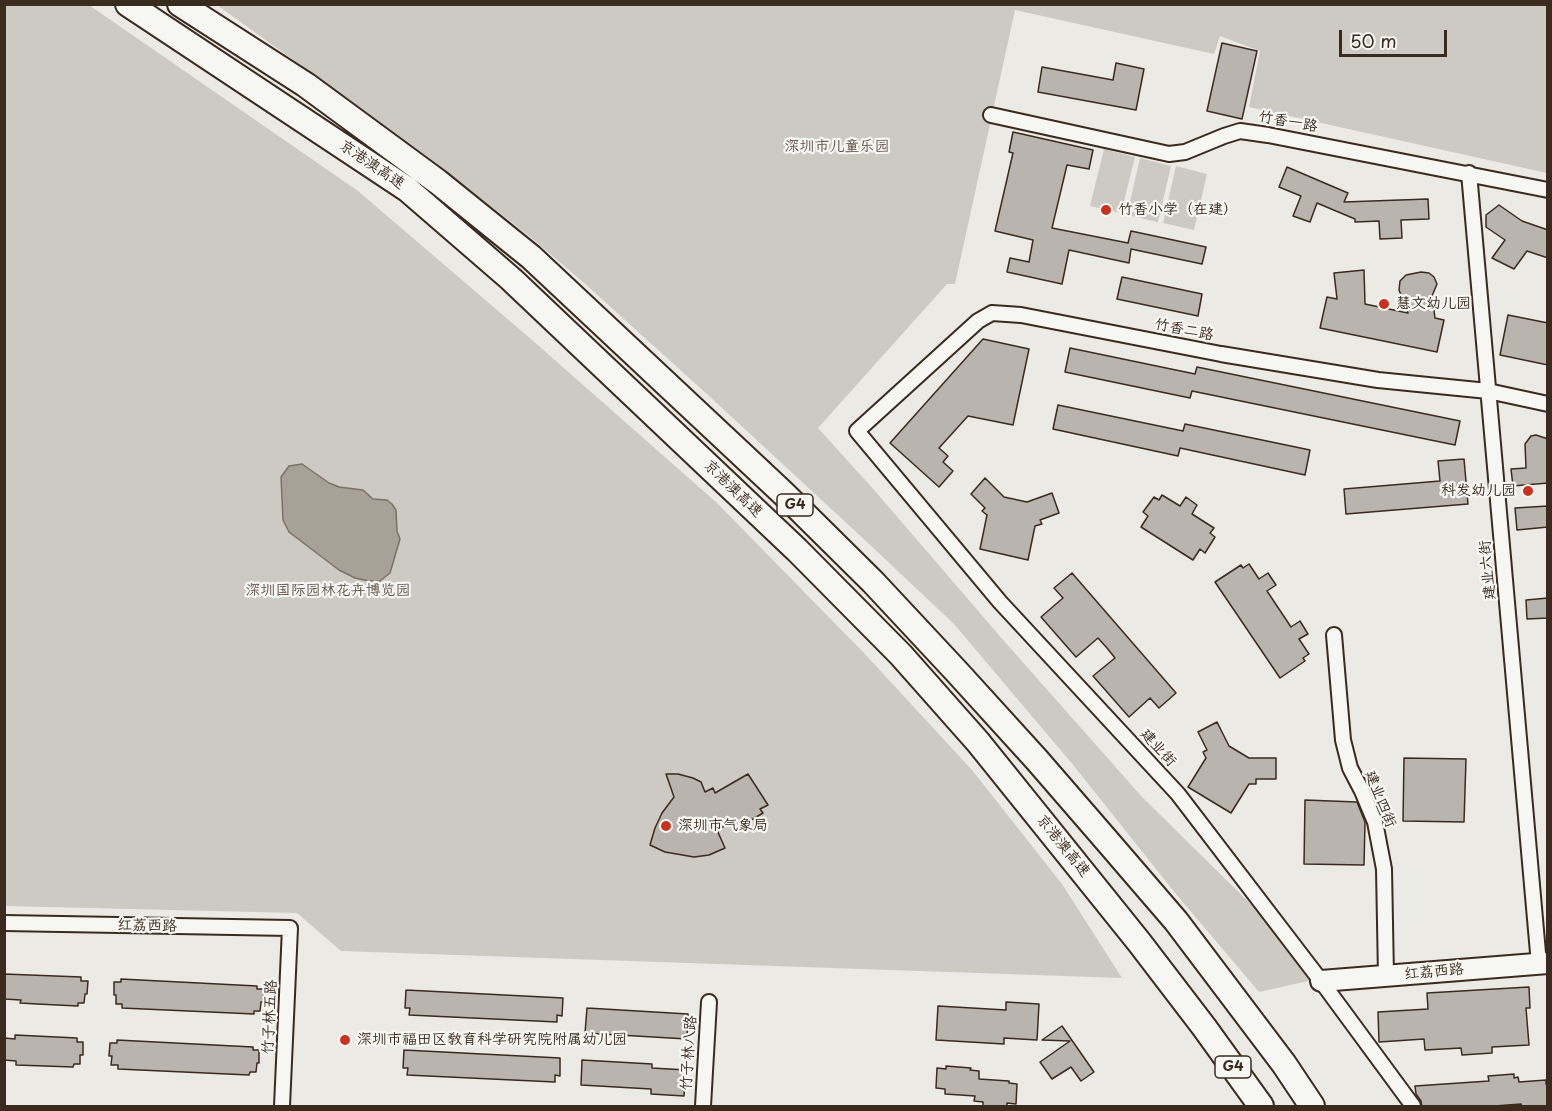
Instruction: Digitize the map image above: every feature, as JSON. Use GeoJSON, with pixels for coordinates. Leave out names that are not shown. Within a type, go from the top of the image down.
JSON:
{"type":"FeatureCollection","features":[{"type":"Feature","properties":{"kind":"highway","name":"京港澳高速"},"geometry":{"type":"LineString","coordinates":[[128,4],[407,189],[511,279],[797,549],[901,655],[978,742],[1139,942],[1261,1107]]}},
{"type":"Feature","properties":{"kind":"highway","name":"京港澳高速"},"geometry":{"type":"LineString","coordinates":[[180,4],[306,86],[457,197],[531,257],[783,493],[873,582],[1037,760],[1176,921],[1284,1064],[1312,1107]]}},
{"type":"Feature","properties":{"kind":"highway"},"geometry":{"type":"LineString","coordinates":[[1204,1027],[1249,1107]]}},
{"type":"Feature","properties":{"kind":"highway"},"geometry":{"type":"LineString","coordinates":[[1284,1064],[1317,1107]]}},
{"type":"Feature","properties":{"kind":"main road","name":"红荔西路"},"geometry":{"type":"LineString","coordinates":[[1321,981],[1543,963]]}},
{"type":"Feature","properties":{"kind":"street","name":"竹香一路"},"geometry":{"type":"LineString","coordinates":[[992,115],[1169,154],[1185,152],[1240,131],[1548,190]]}},
{"type":"Feature","properties":{"kind":"street","name":"建业六街"},"geometry":{"type":"LineString","coordinates":[[1469,174],[1543,963]]}},
{"type":"Feature","properties":{"kind":"street","name":"竹香二路"},"geometry":{"type":"LineString","coordinates":[[857,431],[978,321],[992,313],[1021,315],[1221,354],[1378,380],[1488,391],[1548,404]]}},
{"type":"Feature","properties":{"kind":"street","name":"建业街"},"geometry":{"type":"LineString","coordinates":[[857,431],[1000,602],[1178,794],[1321,981],[1413,1107]]}},
{"type":"Feature","properties":{"kind":"street","name":"建业四街"},"geometry":{"type":"LineString","coordinates":[[1334,635],[1343,740],[1350,768],[1375,822],[1384,869],[1386,976]]}},
{"type":"Feature","properties":{"kind":"street","name":"红荔西路"},"geometry":{"type":"LineString","coordinates":[[4,923],[290,928]]}},
{"type":"Feature","properties":{"kind":"street","name":"竹子林五路"},"geometry":{"type":"LineString","coordinates":[[282,1107],[290,928]]}},
{"type":"Feature","properties":{"kind":"street","name":"竹子林八路"},"geometry":{"type":"LineString","coordinates":[[703,1107],[709,1002]]}},
{"type":"Feature","properties":{"kind":"green space","name":"深圳国际园林花卉博览园"},"geometry":{"type":"Polygon","coordinates":[[[5,5],[89,5],[358,191],[532,340],[716,502],[863,652],[972,770],[1062,884],[1122,978],[341,951],[297,913],[5,906],[5,5]]]}},
{"type":"Feature","properties":{"kind":"green space","name":"深圳市儿童乐园"},"geometry":{"type":"Polygon","coordinates":[[[217,5],[1547,5],[1547,173],[1249,107],[1260,51],[1220,36],[1214,54],[1015,10],[955,284],[947,284],[818,428],[1143,798],[1266,919],[1313,980],[1259,992],[954,624],[708,395],[529,236],[428,157],[217,5]]]}},
{"type":"Feature","properties":{"kind":"green space"},"geometry":{"type":"Polygon","coordinates":[[[1104,149],[1135,157],[1121,213],[1090,206],[1104,149]]]}},
{"type":"Feature","properties":{"kind":"green space"},"geometry":{"type":"Polygon","coordinates":[[[1140,158],[1171,166],[1158,222],[1127,215],[1140,158]]]}},
{"type":"Feature","properties":{"kind":"green space"},"geometry":{"type":"Polygon","coordinates":[[[1176,166],[1207,174],[1194,230],[1163,223],[1176,166]]]}},
{"type":"Feature","properties":{"kind":"shaded area"},"geometry":{"type":"Polygon","coordinates":[[[302,464],[329,483],[339,487],[363,490],[373,499],[387,500],[396,510],[397,531],[400,539],[390,573],[380,581],[355,578],[339,570],[289,532],[283,520],[281,477],[289,466],[302,464]]]}},
{"type":"Feature","properties":{"kind":"building"},"geometry":{"type":"Polygon","coordinates":[[[1222,43],[1257,51],[1242,119],[1207,111],[1222,43]]]}},
{"type":"Feature","properties":{"kind":"building"},"geometry":{"type":"Polygon","coordinates":[[[1116,63],[1144,69],[1136,110],[1038,92],[1042,67],[1113,80],[1116,63]]]}},
{"type":"Feature","properties":{"kind":"building"},"geometry":{"type":"Polygon","coordinates":[[[1013,132],[1093,150],[1089,169],[1067,165],[1052,228],[1128,243],[1131,231],[1206,247],[1202,264],[1131,249],[1129,263],[1069,250],[1062,284],[1007,272],[1010,258],[1029,262],[1033,240],[995,231],[1013,153],[1009,152],[1013,132]]]}},
{"type":"Feature","properties":{"kind":"building"},"geometry":{"type":"Polygon","coordinates":[[[1287,167],[1348,193],[1344,202],[1428,199],[1429,219],[1401,220],[1402,238],[1380,239],[1379,221],[1355,222],[1355,219],[1317,203],[1310,222],[1293,216],[1301,196],[1279,187],[1287,167]]]}},
{"type":"Feature","properties":{"kind":"building"},"geometry":{"type":"Polygon","coordinates":[[[1499,205],[1522,221],[1548,230],[1548,258],[1527,251],[1514,269],[1492,258],[1505,240],[1486,227],[1486,215],[1499,205]]]}},
{"type":"Feature","properties":{"kind":"building"},"geometry":{"type":"Polygon","coordinates":[[[1364,270],[1365,304],[1408,313],[1399,290],[1400,281],[1406,275],[1421,272],[1429,273],[1434,277],[1437,284],[1432,296],[1435,318],[1444,320],[1437,352],[1320,328],[1327,297],[1337,299],[1334,273],[1364,270]]]}},
{"type":"Feature","properties":{"kind":"building"},"geometry":{"type":"Polygon","coordinates":[[[1122,277],[1202,294],[1198,316],[1117,299],[1122,277]]]}},
{"type":"Feature","properties":{"kind":"building"},"geometry":{"type":"Polygon","coordinates":[[[1508,315],[1548,323],[1548,365],[1500,355],[1508,315]]]}},
{"type":"Feature","properties":{"kind":"building"},"geometry":{"type":"Polygon","coordinates":[[[983,339],[1029,349],[1013,425],[968,416],[939,448],[948,456],[943,462],[953,471],[939,487],[890,443],[983,339]]]}},
{"type":"Feature","properties":{"kind":"building"},"geometry":{"type":"Polygon","coordinates":[[[1070,348],[1195,374],[1197,367],[1460,421],[1455,445],[1192,391],[1190,398],[1065,372],[1070,348]]]}},
{"type":"Feature","properties":{"kind":"building"},"geometry":{"type":"Polygon","coordinates":[[[1058,405],[1183,431],[1185,424],[1310,450],[1305,475],[1180,448],[1178,456],[1053,429],[1058,405]]]}},
{"type":"Feature","properties":{"kind":"building"},"geometry":{"type":"Polygon","coordinates":[[[1536,435],[1548,439],[1548,483],[1513,486],[1511,469],[1526,468],[1525,444],[1531,436],[1536,435]]]}},
{"type":"Feature","properties":{"kind":"building"},"geometry":{"type":"Polygon","coordinates":[[[1464,459],[1468,504],[1346,514],[1344,489],[1440,481],[1438,461],[1464,459]]]}},
{"type":"Feature","properties":{"kind":"building"},"geometry":{"type":"Polygon","coordinates":[[[985,478],[1004,497],[1027,502],[1052,493],[1059,513],[1040,520],[1042,524],[1035,526],[1028,560],[980,549],[987,515],[982,511],[985,508],[971,494],[985,478]]]}},
{"type":"Feature","properties":{"kind":"building"},"geometry":{"type":"Polygon","coordinates":[[[1162,495],[1180,506],[1186,497],[1197,505],[1192,514],[1214,528],[1210,533],[1215,537],[1205,553],[1200,549],[1193,560],[1141,527],[1148,516],[1143,512],[1154,497],[1159,500],[1162,495]]]}},
{"type":"Feature","properties":{"kind":"building"},"geometry":{"type":"Polygon","coordinates":[[[1548,506],[1548,527],[1517,530],[1515,508],[1548,506]]]}},
{"type":"Feature","properties":{"kind":"building"},"geometry":{"type":"Polygon","coordinates":[[[1249,564],[1259,579],[1268,573],[1276,585],[1267,591],[1291,627],[1300,621],[1308,634],[1299,639],[1309,654],[1303,658],[1305,661],[1280,678],[1215,582],[1241,565],[1243,568],[1249,564]]]}},
{"type":"Feature","properties":{"kind":"building"},"geometry":{"type":"Polygon","coordinates":[[[1072,573],[1176,693],[1159,708],[1150,698],[1129,717],[1093,676],[1115,658],[1107,648],[1098,638],[1076,657],[1041,617],[1063,598],[1054,588],[1072,573]]]}},
{"type":"Feature","properties":{"kind":"building"},"geometry":{"type":"Polygon","coordinates":[[[1548,598],[1548,618],[1527,619],[1526,600],[1548,598]]]}},
{"type":"Feature","properties":{"kind":"building"},"geometry":{"type":"Polygon","coordinates":[[[1217,722],[1229,746],[1249,758],[1276,758],[1276,779],[1256,779],[1256,784],[1249,784],[1231,813],[1188,787],[1206,758],[1203,752],[1207,750],[1198,732],[1217,722]]]}},
{"type":"Feature","properties":{"kind":"building"},"geometry":{"type":"Polygon","coordinates":[[[1404,758],[1466,759],[1464,822],[1403,821],[1404,758]]]}},
{"type":"Feature","properties":{"kind":"building","name":"深圳市气象局"},"geometry":{"type":"Polygon","coordinates":[[[666,774],[693,778],[701,782],[705,792],[713,788],[715,793],[748,774],[768,805],[760,809],[763,813],[740,827],[736,820],[717,830],[725,848],[709,855],[694,857],[665,852],[650,845],[662,813],[674,797],[666,774]]]}},
{"type":"Feature","properties":{"kind":"building"},"geometry":{"type":"Polygon","coordinates":[[[1305,800],[1357,802],[1365,822],[1364,865],[1304,864],[1305,800]]]}},
{"type":"Feature","properties":{"kind":"building"},"geometry":{"type":"Polygon","coordinates":[[[4,974],[81,977],[81,981],[88,981],[87,994],[85,994],[84,1003],[78,1003],[78,1006],[20,1003],[21,1000],[4,999],[4,974]]]}},
{"type":"Feature","properties":{"kind":"building"},"geometry":{"type":"Polygon","coordinates":[[[121,979],[257,986],[257,989],[264,989],[263,1002],[261,1002],[260,1011],[254,1011],[254,1014],[122,1008],[122,1004],[116,1004],[116,995],[114,995],[114,982],[121,982],[121,979]]]}},
{"type":"Feature","properties":{"kind":"building"},"geometry":{"type":"Polygon","coordinates":[[[1529,987],[1530,1008],[1526,1008],[1529,1045],[1492,1047],[1492,1053],[1462,1055],[1461,1048],[1425,1050],[1424,1039],[1379,1042],[1378,1012],[1428,1009],[1427,993],[1529,987]]]}},
{"type":"Feature","properties":{"kind":"building"},"geometry":{"type":"Polygon","coordinates":[[[406,990],[563,998],[562,1016],[557,1015],[557,1022],[409,1015],[410,1008],[405,1008],[406,990]]]}},
{"type":"Feature","properties":{"kind":"building"},"geometry":{"type":"Polygon","coordinates":[[[1006,1002],[1039,1004],[1037,1040],[1004,1038],[1004,1044],[936,1040],[938,1006],[1006,1010],[1006,1002]]]}},
{"type":"Feature","properties":{"kind":"building"},"geometry":{"type":"Polygon","coordinates":[[[587,1008],[688,1014],[687,1039],[585,1033],[587,1008]]]}},
{"type":"Feature","properties":{"kind":"building"},"geometry":{"type":"Polygon","coordinates":[[[1062,1026],[1094,1072],[1081,1081],[1071,1067],[1052,1079],[1040,1062],[1070,1041],[1042,1040],[1062,1026]]]}},
{"type":"Feature","properties":{"kind":"building"},"geometry":{"type":"Polygon","coordinates":[[[15,1035],[77,1038],[77,1042],[83,1042],[80,1064],[74,1064],[73,1067],[16,1065],[16,1061],[4,1060],[4,1038],[15,1039],[15,1035]]]}},
{"type":"Feature","properties":{"kind":"building"},"geometry":{"type":"Polygon","coordinates":[[[117,1040],[253,1047],[253,1050],[259,1050],[259,1063],[257,1063],[256,1072],[250,1072],[249,1075],[118,1069],[118,1065],[111,1065],[112,1056],[109,1056],[110,1043],[117,1043],[117,1040]]]}},
{"type":"Feature","properties":{"kind":"building"},"geometry":{"type":"Polygon","coordinates":[[[404,1050],[560,1058],[560,1076],[555,1075],[555,1082],[407,1075],[408,1068],[403,1068],[404,1050]]]}},
{"type":"Feature","properties":{"kind":"building"},"geometry":{"type":"Polygon","coordinates":[[[582,1060],[652,1064],[652,1068],[686,1070],[684,1096],[651,1094],[651,1089],[581,1085],[582,1060]]]}},
{"type":"Feature","properties":{"kind":"building"},"geometry":{"type":"Polygon","coordinates":[[[946,1066],[979,1071],[979,1079],[1009,1081],[1009,1083],[1017,1084],[1016,1104],[1007,1103],[1007,1107],[983,1107],[983,1102],[974,1101],[975,1096],[945,1094],[945,1089],[936,1088],[937,1068],[946,1069],[946,1066]]]}},
{"type":"Feature","properties":{"kind":"building"},"geometry":{"type":"Polygon","coordinates":[[[1514,1074],[1514,1078],[1518,1077],[1519,1082],[1546,1080],[1548,1107],[1522,1107],[1521,1104],[1422,1107],[1416,1094],[1415,1086],[1489,1081],[1488,1076],[1514,1074]]]}},
{"type":"Feature","properties":{"kind":"place","name":"竹香小学（在建）"},"geometry":{"type":"Point","coordinates":[1106,210]}},
{"type":"Feature","properties":{"kind":"place","name":"慧文幼儿园"},"geometry":{"type":"Point","coordinates":[1384,304]}},
{"type":"Feature","properties":{"kind":"place","name":"科发幼儿园"},"geometry":{"type":"Point","coordinates":[1528,491]}},
{"type":"Feature","properties":{"kind":"place","name":"深圳市气象局"},"geometry":{"type":"Point","coordinates":[666,826]}},
{"type":"Feature","properties":{"kind":"place","name":"深圳市福田区教育科学研究院附属幼儿园"},"geometry":{"type":"Point","coordinates":[345,1040]}}]}
